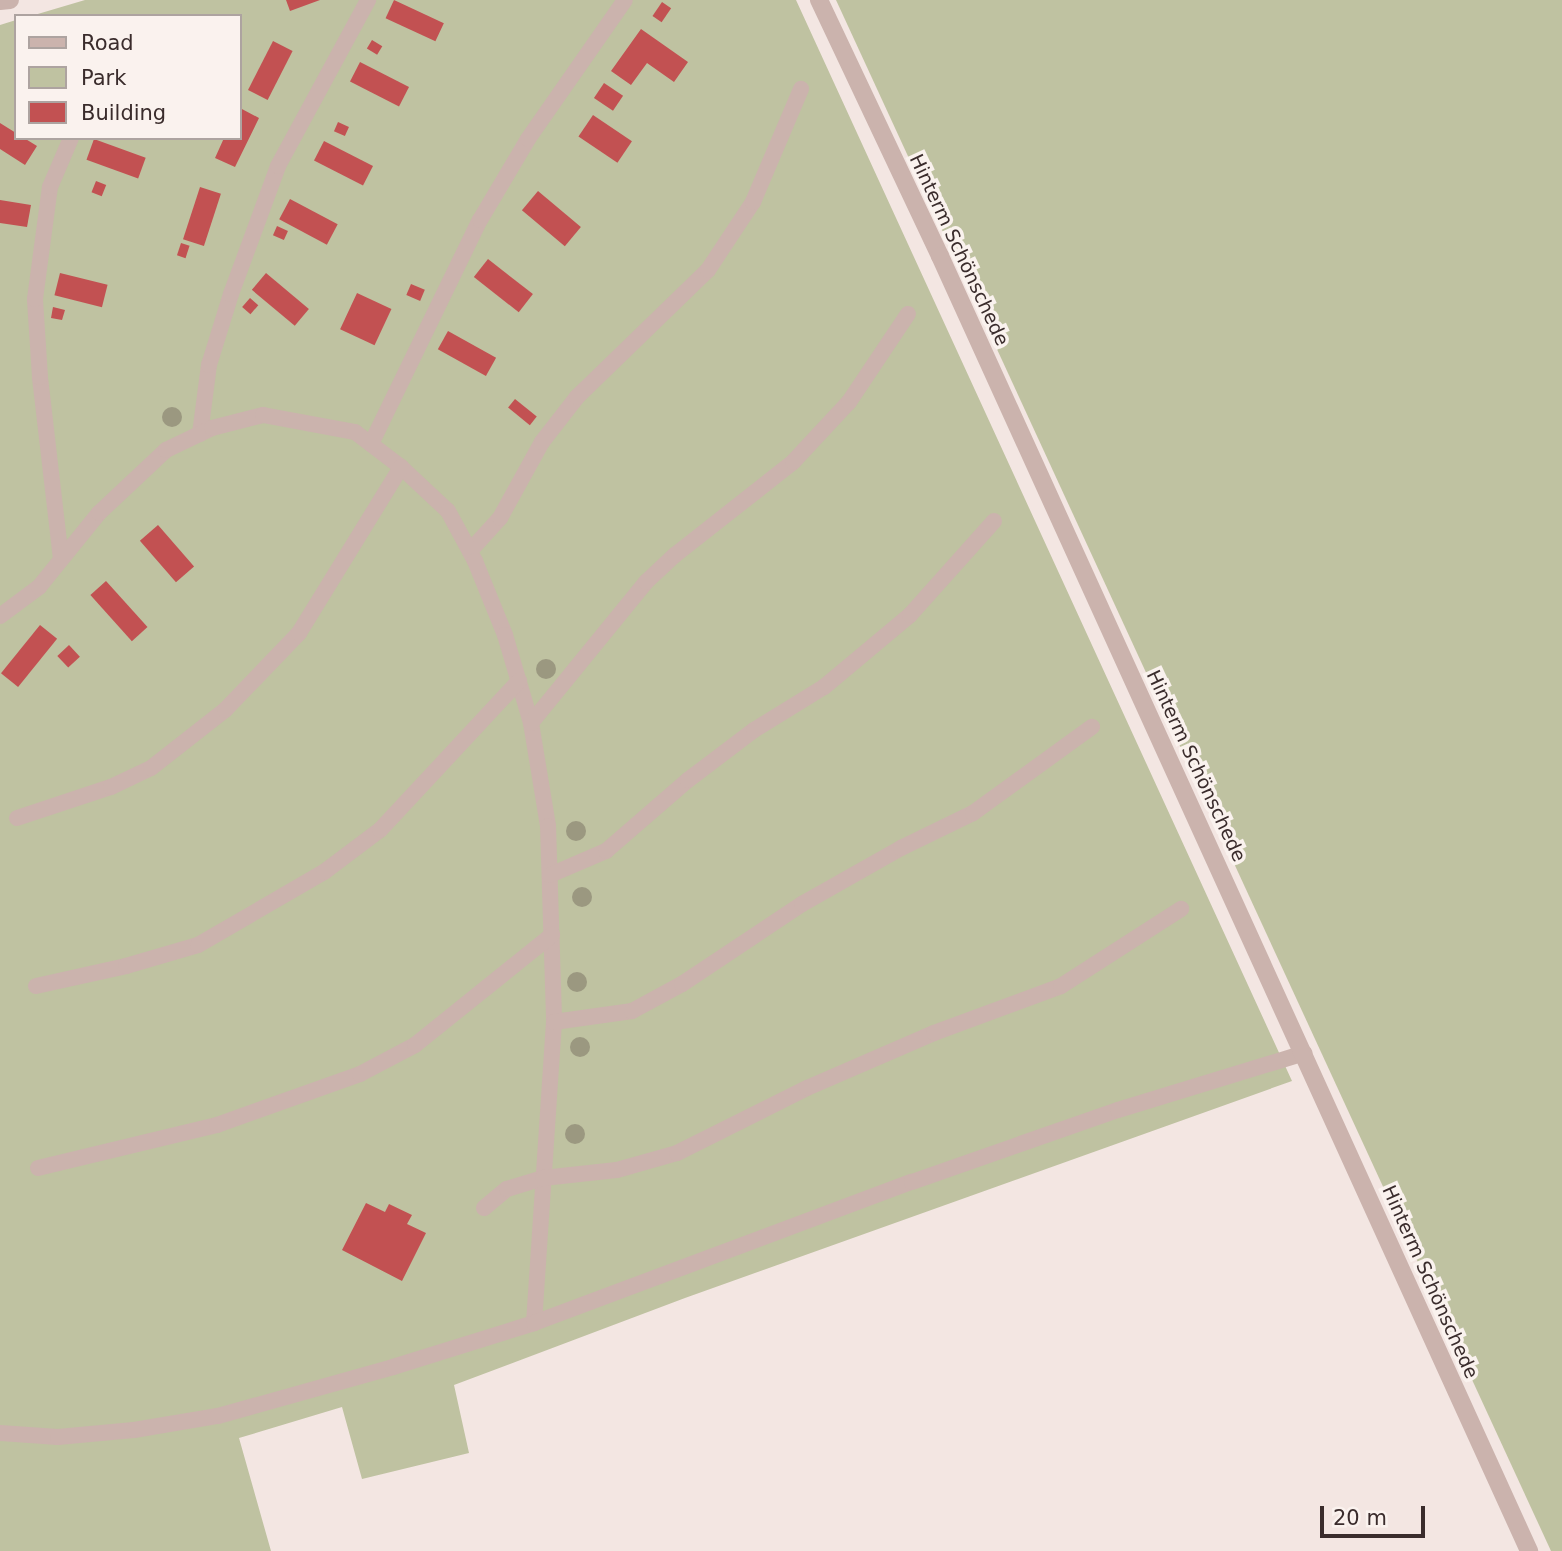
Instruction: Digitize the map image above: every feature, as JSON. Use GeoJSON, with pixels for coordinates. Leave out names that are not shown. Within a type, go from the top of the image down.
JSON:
{"type":"FeatureCollection","features":[{"type":"Feature","properties":{"kind":"street"},"geometry":{"type":"LineString","coordinates":[[0,1],[10,0]]}},
{"type":"Feature","properties":{"kind":"street","name":"Hinterm Schönschede"},"geometry":{"type":"LineString","coordinates":[[819,0],[940,256],[1529,1551]]}},
{"type":"Feature","properties":{"kind":"lane"},"geometry":{"type":"LineString","coordinates":[[200,434],[209,365],[230,294],[278,166],[368,0]]}},
{"type":"Feature","properties":{"kind":"lane"},"geometry":{"type":"LineString","coordinates":[[371,444],[480,220],[528,139],[625,0]]}},
{"type":"Feature","properties":{"kind":"lane"},"geometry":{"type":"LineString","coordinates":[[470,551],[500,518],[542,442],[577,397],[708,270],[753,202],[801,89]]}},
{"type":"Feature","properties":{"kind":"lane"},"geometry":{"type":"LineString","coordinates":[[61,559],[40,377],[35,299],[50,187],[70,140]]}},
{"type":"Feature","properties":{"kind":"lane"},"geometry":{"type":"LineString","coordinates":[[531,723],[646,582],[675,555],[793,462],[849,402],[908,314]]}},
{"type":"Feature","properties":{"kind":"lane"},"geometry":{"type":"LineString","coordinates":[[0,616],[39,587],[99,513],[166,450],[200,434],[263,415],[355,432],[401,467],[448,511],[470,551],[505,635],[531,723],[548,826],[554,1022],[534,1322]]}},
{"type":"Feature","properties":{"kind":"lane"},"geometry":{"type":"LineString","coordinates":[[17,818],[111,787],[151,768],[225,710],[299,633],[401,467]]}},
{"type":"Feature","properties":{"kind":"lane"},"geometry":{"type":"LineString","coordinates":[[550,875],[606,851],[688,780],[754,730],[824,687],[911,615],[994,521]]}},
{"type":"Feature","properties":{"kind":"lane"},"geometry":{"type":"LineString","coordinates":[[36,986],[126,966],[198,945],[324,872],[380,830],[519,681]]}},
{"type":"Feature","properties":{"kind":"lane"},"geometry":{"type":"LineString","coordinates":[[554,1022],[632,1011],[802,904],[901,848],[973,813],[1092,727]]}},
{"type":"Feature","properties":{"kind":"lane"},"geometry":{"type":"LineString","coordinates":[[484,1208],[507,1189],[544,1178],[617,1170],[677,1153],[807,1088],[883,1055],[1061,986],[1181,909]]}},
{"type":"Feature","properties":{"kind":"lane"},"geometry":{"type":"LineString","coordinates":[[38,1168],[217,1125],[360,1074],[415,1045],[552,935]]}},
{"type":"Feature","properties":{"kind":"lane"},"geometry":{"type":"LineString","coordinates":[[0,1433],[58,1437],[134,1430],[218,1416],[393,1367],[534,1322],[925,1177],[1118,1110],[1304,1053]]}},
{"type":"Feature","properties":{"kind":"green space"},"geometry":{"type":"Polygon","coordinates":[[[85,0],[796,0],[1292,1081],[685,1298],[454,1385],[469,1453],[362,1479],[342,1407],[239,1438],[271,1551],[0,1551],[0,25],[14,21],[14,140],[242,140],[242,14],[38,14],[85,0]]]}},
{"type":"Feature","properties":{"kind":"green space"},"geometry":{"type":"Polygon","coordinates":[[[836,0],[1562,0],[1562,1551],[1551,1551],[836,0]]]}},
{"type":"Feature","properties":{"kind":"building"},"geometry":{"type":"Polygon","coordinates":[[[286,0],[320,0],[290,11],[286,0]]]}},
{"type":"Feature","properties":{"kind":"building"},"geometry":{"type":"Polygon","coordinates":[[[394,0],[444,23],[435,41],[386,18],[394,0]]]}},
{"type":"Feature","properties":{"kind":"building"},"geometry":{"type":"Polygon","coordinates":[[[662,2],[671,8],[662,22],[652,16],[662,2]]]}},
{"type":"Feature","properties":{"kind":"building"},"geometry":{"type":"Polygon","coordinates":[[[641,29],[688,62],[674,82],[647,63],[631,85],[611,71],[641,29]]]}},
{"type":"Feature","properties":{"kind":"building"},"geometry":{"type":"Polygon","coordinates":[[[372,40],[382,46],[377,55],[367,49],[372,40]]]}},
{"type":"Feature","properties":{"kind":"building"},"geometry":{"type":"Polygon","coordinates":[[[273,41],[293,51],[268,100],[248,90],[273,41]]]}},
{"type":"Feature","properties":{"kind":"building"},"geometry":{"type":"Polygon","coordinates":[[[360,62],[409,87],[399,107],[350,82],[360,62]]]}},
{"type":"Feature","properties":{"kind":"building"},"geometry":{"type":"Polygon","coordinates":[[[604,83],[623,96],[613,111],[594,98],[604,83]]]}},
{"type":"Feature","properties":{"kind":"building"},"geometry":{"type":"Polygon","coordinates":[[[242,109],[259,118],[235,167],[215,158],[223,140],[242,140],[242,109]]]}},
{"type":"Feature","properties":{"kind":"building"},"geometry":{"type":"Polygon","coordinates":[[[593,115],[632,141],[617,163],[578,137],[593,115]]]}},
{"type":"Feature","properties":{"kind":"building"},"geometry":{"type":"Polygon","coordinates":[[[338,122],[349,127],[345,136],[334,131],[338,122]]]}},
{"type":"Feature","properties":{"kind":"building"},"geometry":{"type":"Polygon","coordinates":[[[0,123],[14,132],[14,140],[27,140],[37,146],[25,165],[0,149],[0,123]]]}},
{"type":"Feature","properties":{"kind":"building"},"geometry":{"type":"Polygon","coordinates":[[[94,140],[146,158],[138,178],[86,160],[94,140]]]}},
{"type":"Feature","properties":{"kind":"building"},"geometry":{"type":"Polygon","coordinates":[[[324,141],[373,166],[363,186],[314,161],[324,141]]]}},
{"type":"Feature","properties":{"kind":"building"},"geometry":{"type":"Polygon","coordinates":[[[96,181],[106,185],[102,196],[92,192],[96,181]]]}},
{"type":"Feature","properties":{"kind":"building"},"geometry":{"type":"Polygon","coordinates":[[[200,187],[221,194],[204,246],[183,239],[200,187]]]}},
{"type":"Feature","properties":{"kind":"building"},"geometry":{"type":"Polygon","coordinates":[[[538,191],[581,227],[565,246],[522,210],[538,191]]]}},
{"type":"Feature","properties":{"kind":"building"},"geometry":{"type":"Polygon","coordinates":[[[290,199],[338,224],[327,245],[279,219],[290,199]]]}},
{"type":"Feature","properties":{"kind":"building"},"geometry":{"type":"Polygon","coordinates":[[[0,200],[31,205],[27,227],[0,223],[0,200]]]}},
{"type":"Feature","properties":{"kind":"building"},"geometry":{"type":"Polygon","coordinates":[[[277,226],[288,231],[284,240],[273,235],[277,226]]]}},
{"type":"Feature","properties":{"kind":"building"},"geometry":{"type":"Polygon","coordinates":[[[181,243],[190,246],[186,258],[177,255],[181,243]]]}},
{"type":"Feature","properties":{"kind":"building"},"geometry":{"type":"Polygon","coordinates":[[[488,259],[533,294],[519,312],[474,277],[488,259]]]}},
{"type":"Feature","properties":{"kind":"building"},"geometry":{"type":"Polygon","coordinates":[[[60,273],[108,285],[102,307],[54,295],[60,273]]]}},
{"type":"Feature","properties":{"kind":"building"},"geometry":{"type":"Polygon","coordinates":[[[266,273],[309,309],[295,326],[252,290],[266,273]]]}},
{"type":"Feature","properties":{"kind":"building"},"geometry":{"type":"Polygon","coordinates":[[[411,284],[425,290],[420,301],[406,295],[411,284]]]}},
{"type":"Feature","properties":{"kind":"building"},"geometry":{"type":"Polygon","coordinates":[[[357,293],[391,309],[375,345],[340,329],[357,293]]]}},
{"type":"Feature","properties":{"kind":"building"},"geometry":{"type":"Polygon","coordinates":[[[250,298],[258,305],[250,314],[242,307],[250,298]]]}},
{"type":"Feature","properties":{"kind":"building"},"geometry":{"type":"Polygon","coordinates":[[[53,307],[65,310],[62,320],[51,318],[53,307]]]}},
{"type":"Feature","properties":{"kind":"building"},"geometry":{"type":"Polygon","coordinates":[[[448,331],[496,358],[486,376],[438,349],[448,331]]]}},
{"type":"Feature","properties":{"kind":"building"},"geometry":{"type":"Polygon","coordinates":[[[515,399],[537,417],[530,425],[508,408],[515,399]]]}},
{"type":"Feature","properties":{"kind":"building"},"geometry":{"type":"Polygon","coordinates":[[[158,525],[194,567],[176,582],[140,541],[158,525]]]}},
{"type":"Feature","properties":{"kind":"building"},"geometry":{"type":"Polygon","coordinates":[[[106,581],[147,627],[132,641],[90,595],[106,581]]]}},
{"type":"Feature","properties":{"kind":"building"},"geometry":{"type":"Polygon","coordinates":[[[40,625],[57,639],[18,687],[1,673],[40,625]]]}},
{"type":"Feature","properties":{"kind":"building"},"geometry":{"type":"Polygon","coordinates":[[[69,645],[80,657],[68,668],[57,656],[69,645]]]}},
{"type":"Feature","properties":{"kind":"building"},"geometry":{"type":"Polygon","coordinates":[[[366,1203],[385,1212],[389,1204],[412,1215],[407,1224],[426,1233],[402,1281],[342,1250],[366,1203]]]}}]}
